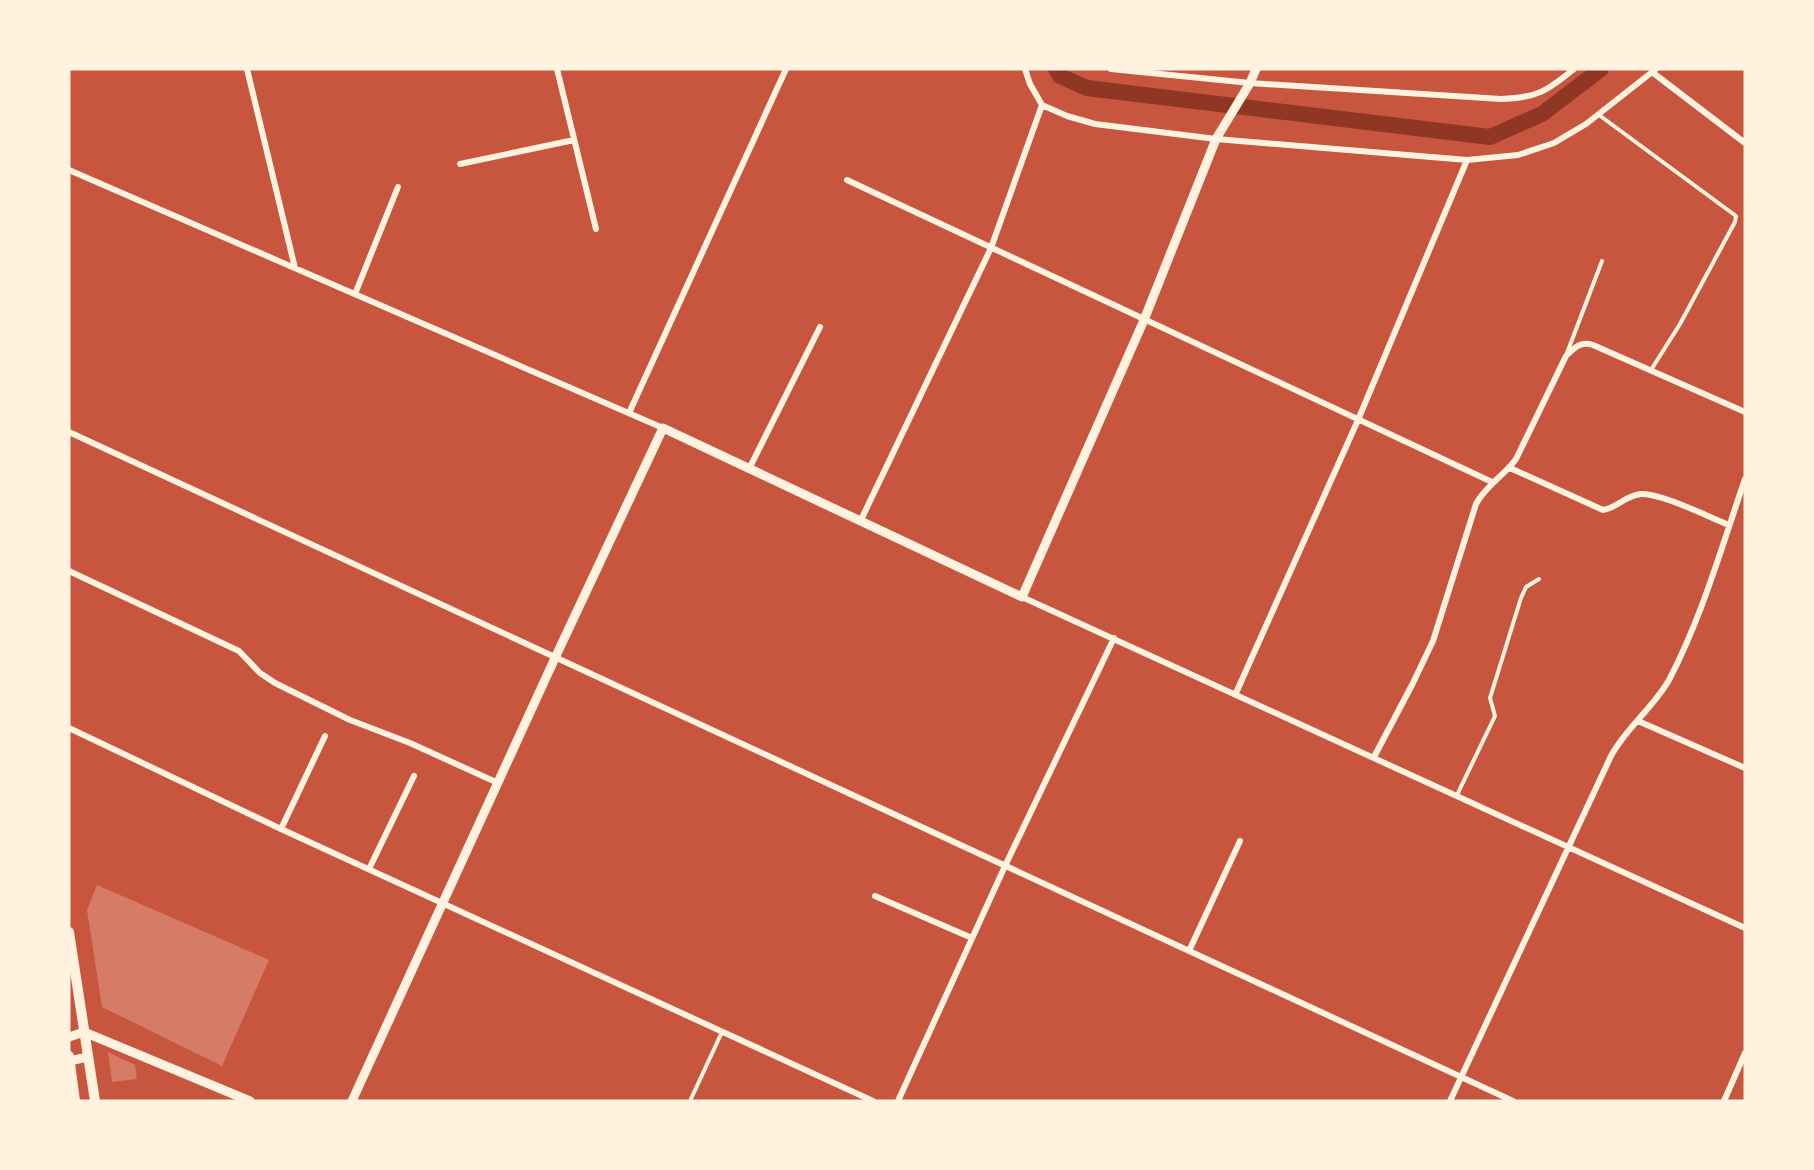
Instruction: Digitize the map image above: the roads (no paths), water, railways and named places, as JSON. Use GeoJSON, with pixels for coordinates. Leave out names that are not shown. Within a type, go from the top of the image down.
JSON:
{"type":"FeatureCollection","features":[{"type":"Feature","properties":{"kind":"main road"},"geometry":{"type":"LineString","coordinates":[[352,1101],[663,428],[1022,597],[1143,320],[1216,139],[1256,69]]}},
{"type":"Feature","properties":{"kind":"main road"},"geometry":{"type":"LineString","coordinates":[[69,932],[95,1101]]}},
{"type":"Feature","properties":{"kind":"main road"},"geometry":{"type":"LineString","coordinates":[[69,1037],[84,1032],[250,1101]]}},
{"type":"Feature","properties":{"kind":"main road"},"geometry":{"type":"LineString","coordinates":[[75,1101],[69,1059],[88,1057]]}},
{"type":"Feature","properties":{"kind":"street"},"geometry":{"type":"LineString","coordinates":[[247,69],[295,268]]}},
{"type":"Feature","properties":{"kind":"street"},"geometry":{"type":"LineString","coordinates":[[557,69],[596,229]]}},
{"type":"Feature","properties":{"kind":"street"},"geometry":{"type":"LineString","coordinates":[[629,413],[786,69]]}},
{"type":"Feature","properties":{"kind":"street"},"geometry":{"type":"LineString","coordinates":[[1025,69],[1029,84],[1042,105],[1067,116],[1095,124],[1216,139],[1467,160],[1518,154],[1554,143],[1586,124],[1654,70],[1745,143]]}},
{"type":"Feature","properties":{"kind":"street"},"geometry":{"type":"LineString","coordinates":[[1111,69],[1250,83],[1501,99],[1524,99],[1538,95],[1574,69]]}},
{"type":"Feature","properties":{"kind":"street"},"geometry":{"type":"LineString","coordinates":[[860,522],[991,248],[1042,105]]}},
{"type":"Feature","properties":{"kind":"street"},"geometry":{"type":"LineString","coordinates":[[460,164],[574,140]]}},
{"type":"Feature","properties":{"kind":"street"},"geometry":{"type":"LineString","coordinates":[[1236,693],[1358,420],[1467,160]]}},
{"type":"Feature","properties":{"kind":"street"},"geometry":{"type":"LineString","coordinates":[[69,170],[663,428]]}},
{"type":"Feature","properties":{"kind":"street"},"geometry":{"type":"LineString","coordinates":[[847,180],[1492,482]]}},
{"type":"Feature","properties":{"kind":"street"},"geometry":{"type":"LineString","coordinates":[[355,294],[398,187]]}},
{"type":"Feature","properties":{"kind":"street"},"geometry":{"type":"LineString","coordinates":[[749,469],[820,327]]}},
{"type":"Feature","properties":{"kind":"street"},"geometry":{"type":"LineString","coordinates":[[1374,757],[1433,641],[1476,504],[1482,493],[1510,468],[1516,459],[1566,356],[1578,345],[1586,343],[1745,412]]}},
{"type":"Feature","properties":{"kind":"street"},"geometry":{"type":"LineString","coordinates":[[69,432],[1513,1101]]}},
{"type":"Feature","properties":{"kind":"street"},"geometry":{"type":"LineString","coordinates":[[1510,468],[1603,510],[1613,509],[1631,496],[1642,494],[1657,496],[1730,525]]}},
{"type":"Feature","properties":{"kind":"street"},"geometry":{"type":"LineString","coordinates":[[1450,1101],[1616,747],[1667,682],[1675,667],[1712,577],[1745,479]]}},
{"type":"Feature","properties":{"kind":"street"},"geometry":{"type":"LineString","coordinates":[[69,570],[238,651],[260,673],[275,683],[350,720],[410,743],[498,783]]}},
{"type":"Feature","properties":{"kind":"street"},"geometry":{"type":"LineString","coordinates":[[1022,597],[1745,928]]}},
{"type":"Feature","properties":{"kind":"street"},"geometry":{"type":"LineString","coordinates":[[898,1101],[1005,866],[1114,638]]}},
{"type":"Feature","properties":{"kind":"street"},"geometry":{"type":"LineString","coordinates":[[1638,721],[1745,768]]}},
{"type":"Feature","properties":{"kind":"street"},"geometry":{"type":"LineString","coordinates":[[69,728],[282,829],[873,1101]]}},
{"type":"Feature","properties":{"kind":"street"},"geometry":{"type":"LineString","coordinates":[[282,829],[325,736]]}},
{"type":"Feature","properties":{"kind":"street"},"geometry":{"type":"LineString","coordinates":[[369,869],[414,776]]}},
{"type":"Feature","properties":{"kind":"street"},"geometry":{"type":"LineString","coordinates":[[1189,951],[1240,841]]}},
{"type":"Feature","properties":{"kind":"street"},"geometry":{"type":"LineString","coordinates":[[875,896],[972,938]]}},
{"type":"Feature","properties":{"kind":"street"},"geometry":{"type":"LineString","coordinates":[[1724,1101],[1745,1053]]}},
{"type":"Feature","properties":{"kind":"lane"},"geometry":{"type":"LineString","coordinates":[[1598,114],[1736,216],[1736,222],[1680,324],[1651,370]]}},
{"type":"Feature","properties":{"kind":"lane"},"geometry":{"type":"LineString","coordinates":[[1566,356],[1602,261]]}},
{"type":"Feature","properties":{"kind":"lane"},"geometry":{"type":"LineString","coordinates":[[1457,795],[1495,716],[1490,698],[1521,598],[1526,587],[1539,579]]}},
{"type":"Feature","properties":{"kind":"lane"},"geometry":{"type":"LineString","coordinates":[[690,1101],[723,1032]]}},
{"type":"Feature","properties":{"kind":"waterway"},"geometry":{"type":"LineString","coordinates":[[1056,69],[1060,76],[1087,88],[1490,137],[1542,114],[1601,69]]}}]}
